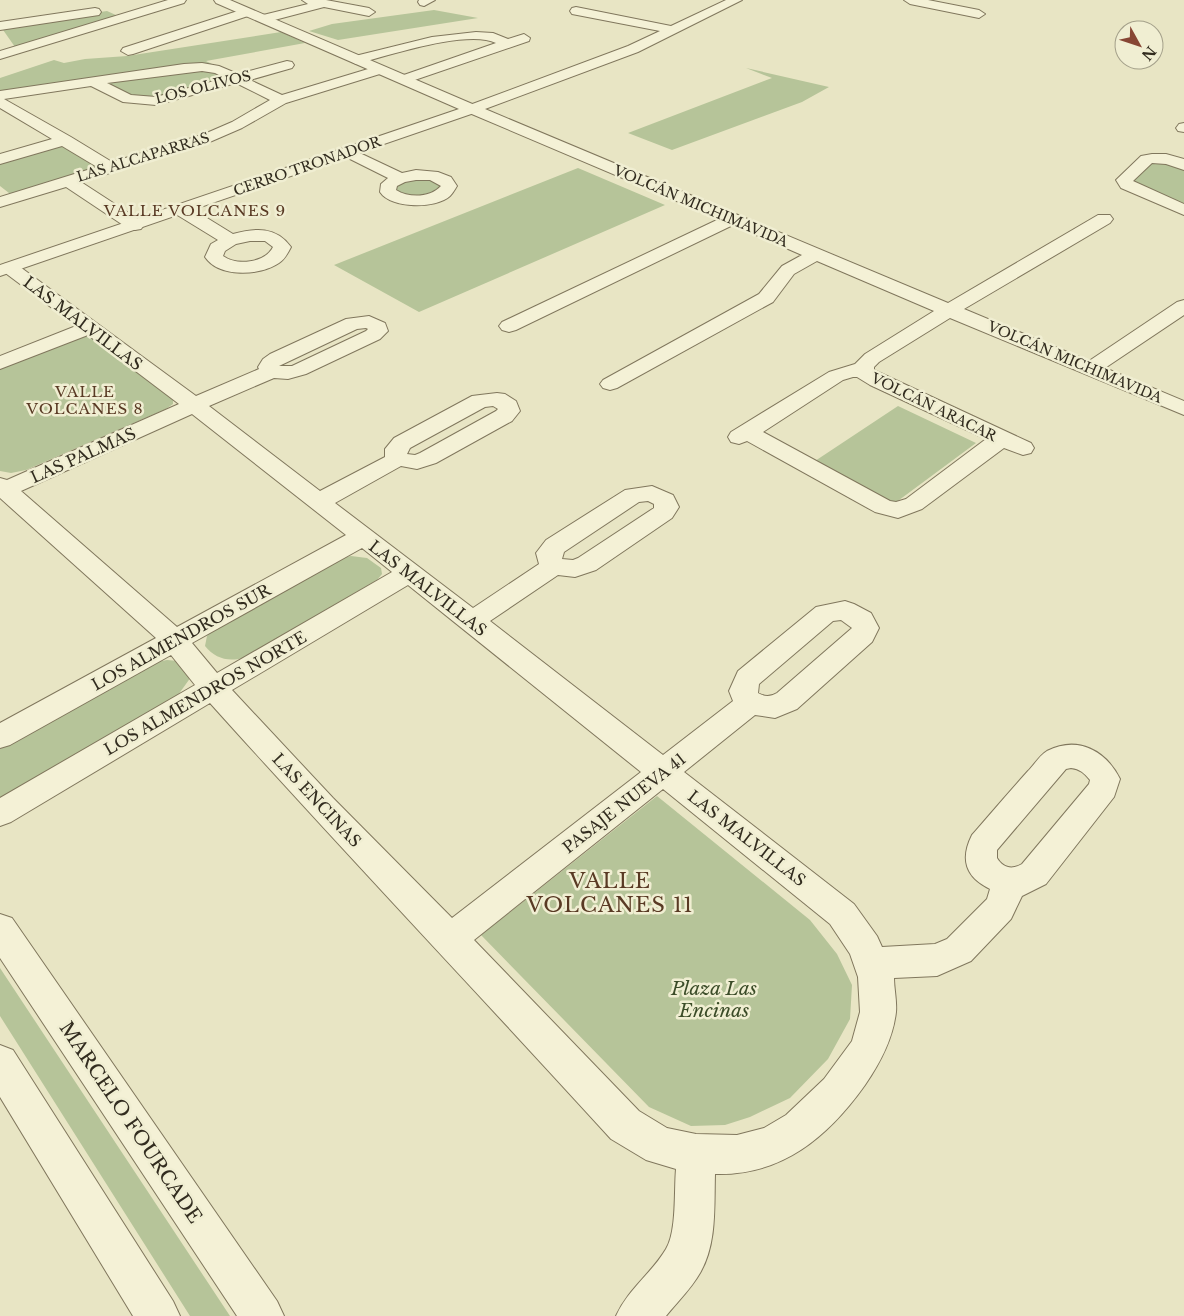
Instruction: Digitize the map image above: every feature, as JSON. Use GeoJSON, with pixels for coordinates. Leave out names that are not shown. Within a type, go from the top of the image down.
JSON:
{"type":"FeatureCollection","features":[{"type":"Feature","properties":{"kind":"street"},"geometry":{"type":"LineString","coordinates":[[0,33],[6,54],[180,0]]}},
{"type":"Feature","properties":{"kind":"street","name":"VOLCÁN MICHIMAVIDA"},"geometry":{"type":"LineString","coordinates":[[220,0],[378,70],[1184,409]]}},
{"type":"Feature","properties":{"kind":"street"},"geometry":{"type":"LineString","coordinates":[[308,0],[369,12]]}},
{"type":"Feature","properties":{"kind":"street","name":"CERRO TRONADOR"},"geometry":{"type":"LineString","coordinates":[[5,269],[472,109],[633,49],[736,0]]}},
{"type":"Feature","properties":{"kind":"street"},"geometry":{"type":"LineString","coordinates":[[910,0],[979,14]]}},
{"type":"Feature","properties":{"kind":"street"},"geometry":{"type":"LineString","coordinates":[[87,2],[130,15]]}},
{"type":"Feature","properties":{"kind":"street"},"geometry":{"type":"LineString","coordinates":[[263,19],[324,3]]}},
{"type":"Feature","properties":{"kind":"street"},"geometry":{"type":"LineString","coordinates":[[0,26],[107,8]]}},
{"type":"Feature","properties":{"kind":"street"},"geometry":{"type":"LineString","coordinates":[[576,11],[672,30]]}},
{"type":"Feature","properties":{"kind":"street"},"geometry":{"type":"LineString","coordinates":[[128,52],[247,12]]}},
{"type":"Feature","properties":{"kind":"street"},"geometry":{"type":"LineString","coordinates":[[356,60],[400,48],[471,35],[492,35],[501,39],[502,44]]}},
{"type":"Feature","properties":{"kind":"street"},"geometry":{"type":"LineString","coordinates":[[403,80],[502,44],[524,38]]}},
{"type":"Feature","properties":{"kind":"street"},"geometry":{"type":"LineString","coordinates":[[449,39],[484,52]]}},
{"type":"Feature","properties":{"kind":"street","name":"LOS OLIVOS"},"geometry":{"type":"LineString","coordinates":[[92,81],[128,100],[163,100],[287,65]]}},
{"type":"Feature","properties":{"kind":"street"},"geometry":{"type":"LineString","coordinates":[[0,95],[194,67],[214,69],[281,100]]}},
{"type":"Feature","properties":{"kind":"street","name":"LAS ALCAPARRAS"},"geometry":{"type":"LineString","coordinates":[[3,199],[207,138],[231,128],[281,100],[378,70]]}},
{"type":"Feature","properties":{"kind":"street"},"geometry":{"type":"LineString","coordinates":[[123,112],[139,107],[146,101]]}},
{"type":"Feature","properties":{"kind":"street"},"geometry":{"type":"LineString","coordinates":[[0,102],[110,168]]}},
{"type":"Feature","properties":{"kind":"street"},"geometry":{"type":"LineString","coordinates":[[0,160],[66,140]]}},
{"type":"Feature","properties":{"kind":"street"},"geometry":{"type":"LineString","coordinates":[[347,152],[400,178]]}},
{"type":"Feature","properties":{"kind":"street"},"geometry":{"type":"LineString","coordinates":[[1184,166],[1165,158],[1147,160],[1124,180],[1127,185],[1184,210]]}},
{"type":"Feature","properties":{"kind":"street"},"geometry":{"type":"LineString","coordinates":[[68,181],[135,225]]}},
{"type":"Feature","properties":{"kind":"street"},"geometry":{"type":"LineString","coordinates":[[180,209],[230,240]]}},
{"type":"Feature","properties":{"kind":"street","name":"VOLCÁN ARACAR"},"geometry":{"type":"LineString","coordinates":[[1023,448],[877,381],[866,374],[864,366],[872,358],[950,309],[1104,219]]}},
{"type":"Feature","properties":{"kind":"street"},"geometry":{"type":"LineString","coordinates":[[509,326],[733,220]]}},
{"type":"Feature","properties":{"kind":"street"},"geometry":{"type":"LineString","coordinates":[[610,384],[766,298],[788,270],[816,254]]}},
{"type":"Feature","properties":{"kind":"street","name":"LAS MALVILLAS"},"geometry":{"type":"LineString","coordinates":[[5,269],[194,405],[472,621],[842,914],[865,947],[876,976],[878,1012],[868,1049],[837,1092],[800,1130],[771,1146],[737,1154],[696,1154]]}},
{"type":"Feature","properties":{"kind":"street"},"geometry":{"type":"LineString","coordinates":[[1091,369],[1184,306]]}},
{"type":"Feature","properties":{"kind":"street"},"geometry":{"type":"LineString","coordinates":[[0,363],[89,328]]}},
{"type":"Feature","properties":{"kind":"street"},"geometry":{"type":"LineString","coordinates":[[864,370],[850,371],[836,376],[743,434],[883,507],[898,510],[914,504],[1001,439]]}},
{"type":"Feature","properties":{"kind":"street","name":"LAS PALMAS"},"geometry":{"type":"LineString","coordinates":[[2,487],[271,371]]}},
{"type":"Feature","properties":{"kind":"street"},"geometry":{"type":"LineString","coordinates":[[318,502],[398,459]]}},
{"type":"Feature","properties":{"kind":"street","name":"LAS ENCINAS"},"geometry":{"type":"LineString","coordinates":[[2,487],[175,640],[213,688],[322,806],[625,1125],[660,1146],[696,1154]]}},
{"type":"Feature","properties":{"kind":"street","name":"LOS ALMENDROS SUR"},"geometry":{"type":"LineString","coordinates":[[0,737],[362,537]]}},
{"type":"Feature","properties":{"kind":"street"},"geometry":{"type":"LineString","coordinates":[[472,621],[554,566]]}},
{"type":"Feature","properties":{"kind":"street","name":"LOS ALMENDROS NORTE"},"geometry":{"type":"LineString","coordinates":[[0,813],[409,573]]}},
{"type":"Feature","properties":{"kind":"street","name":"PASAJE NUEVA 41"},"geometry":{"type":"LineString","coordinates":[[450,939],[751,703]]}},
{"type":"Feature","properties":{"kind":"street"},"geometry":{"type":"LineString","coordinates":[[871,963],[937,960],[959,950],[999,909],[1005,899],[1007,882]]}},
{"type":"Feature","properties":{"kind":"street","name":"MARCELO FOURCADE"},"geometry":{"type":"LineString","coordinates":[[0,929],[262,1316]]}},
{"type":"Feature","properties":{"kind":"street"},"geometry":{"type":"LineString","coordinates":[[0,1063],[158,1316]]}},
{"type":"Feature","properties":{"kind":"street"},"geometry":{"type":"LineString","coordinates":[[638,1316],[685,1260],[693,1229],[696,1154]]}},
{"type":"Feature","properties":{"kind":"green space"},"geometry":{"type":"Polygon","coordinates":[[[434,10],[478,18],[338,40],[309,31],[332,24],[434,10]]]}},
{"type":"Feature","properties":{"kind":"green space"},"geometry":{"type":"Polygon","coordinates":[[[107,11],[118,16],[15,47],[1,27],[107,11]]]}},
{"type":"Feature","properties":{"kind":"green space"},"geometry":{"type":"Polygon","coordinates":[[[281,32],[305,43],[206,61],[212,64],[170,67],[0,92],[0,78],[54,60],[64,63],[85,59],[127,56],[281,32]]]}},
{"type":"Feature","properties":{"kind":"green space"},"geometry":{"type":"Polygon","coordinates":[[[746,68],[829,87],[802,102],[672,150],[628,133],[772,78],[746,68]]]}},
{"type":"Feature","properties":{"kind":"green space"},"geometry":{"type":"Polygon","coordinates":[[[196,70],[212,72],[227,79],[159,98],[131,95],[108,83],[196,70]]]}},
{"type":"Feature","properties":{"kind":"green space"},"geometry":{"type":"Polygon","coordinates":[[[55,146],[65,146],[96,166],[94,169],[19,193],[9,193],[0,186],[0,163],[55,146]]]}},
{"type":"Feature","properties":{"kind":"green space"},"geometry":{"type":"Polygon","coordinates":[[[1152,160],[1184,168],[1184,207],[1130,183],[1152,160]]]}},
{"type":"Feature","properties":{"kind":"green space"},"geometry":{"type":"Polygon","coordinates":[[[578,168],[665,205],[419,312],[334,265],[578,168]]]}},
{"type":"Feature","properties":{"kind":"green space"},"geometry":{"type":"Polygon","coordinates":[[[423,177],[442,184],[438,192],[414,198],[394,191],[399,182],[423,177]]]}},
{"type":"Feature","properties":{"kind":"green space"},"geometry":{"type":"Polygon","coordinates":[[[83,337],[91,337],[173,399],[173,404],[166,409],[26,470],[11,473],[0,471],[0,367],[83,337]]]}},
{"type":"Feature","properties":{"kind":"green space"},"geometry":{"type":"Polygon","coordinates":[[[898,406],[976,443],[891,506],[812,463],[898,406]]]}},
{"type":"Feature","properties":{"kind":"green space"},"geometry":{"type":"Polygon","coordinates":[[[351,556],[367,558],[381,568],[382,574],[377,580],[243,658],[232,660],[222,658],[213,654],[205,646],[210,632],[341,558],[351,556]]]}},
{"type":"Feature","properties":{"kind":"green space"},"geometry":{"type":"Polygon","coordinates":[[[167,660],[178,661],[191,677],[178,695],[0,798],[0,749],[157,662],[167,660]]]}},
{"type":"Feature","properties":{"kind":"green space","name":"Plaza Las Encinas"},"geometry":{"type":"Polygon","coordinates":[[[657,796],[810,920],[837,954],[852,985],[850,1019],[828,1059],[790,1098],[750,1117],[725,1125],[691,1126],[649,1107],[481,935],[657,796]]]}},
{"type":"Feature","properties":{"kind":"green space"},"geometry":{"type":"Polygon","coordinates":[[[0,968],[230,1316],[190,1316],[0,1016],[0,968]]]}},
{"type":"Feature","properties":{"kind":"district","name":"VALLE VOLCANES 9"},"geometry":{"type":"Point","coordinates":[195,211]}},
{"type":"Feature","properties":{"kind":"district","name":"VALLE VOLCANES 8"},"geometry":{"type":"Point","coordinates":[85,400]}},
{"type":"Feature","properties":{"kind":"district","name":"VALLE VOLCANES 11"},"geometry":{"type":"Point","coordinates":[610,893]}}]}
